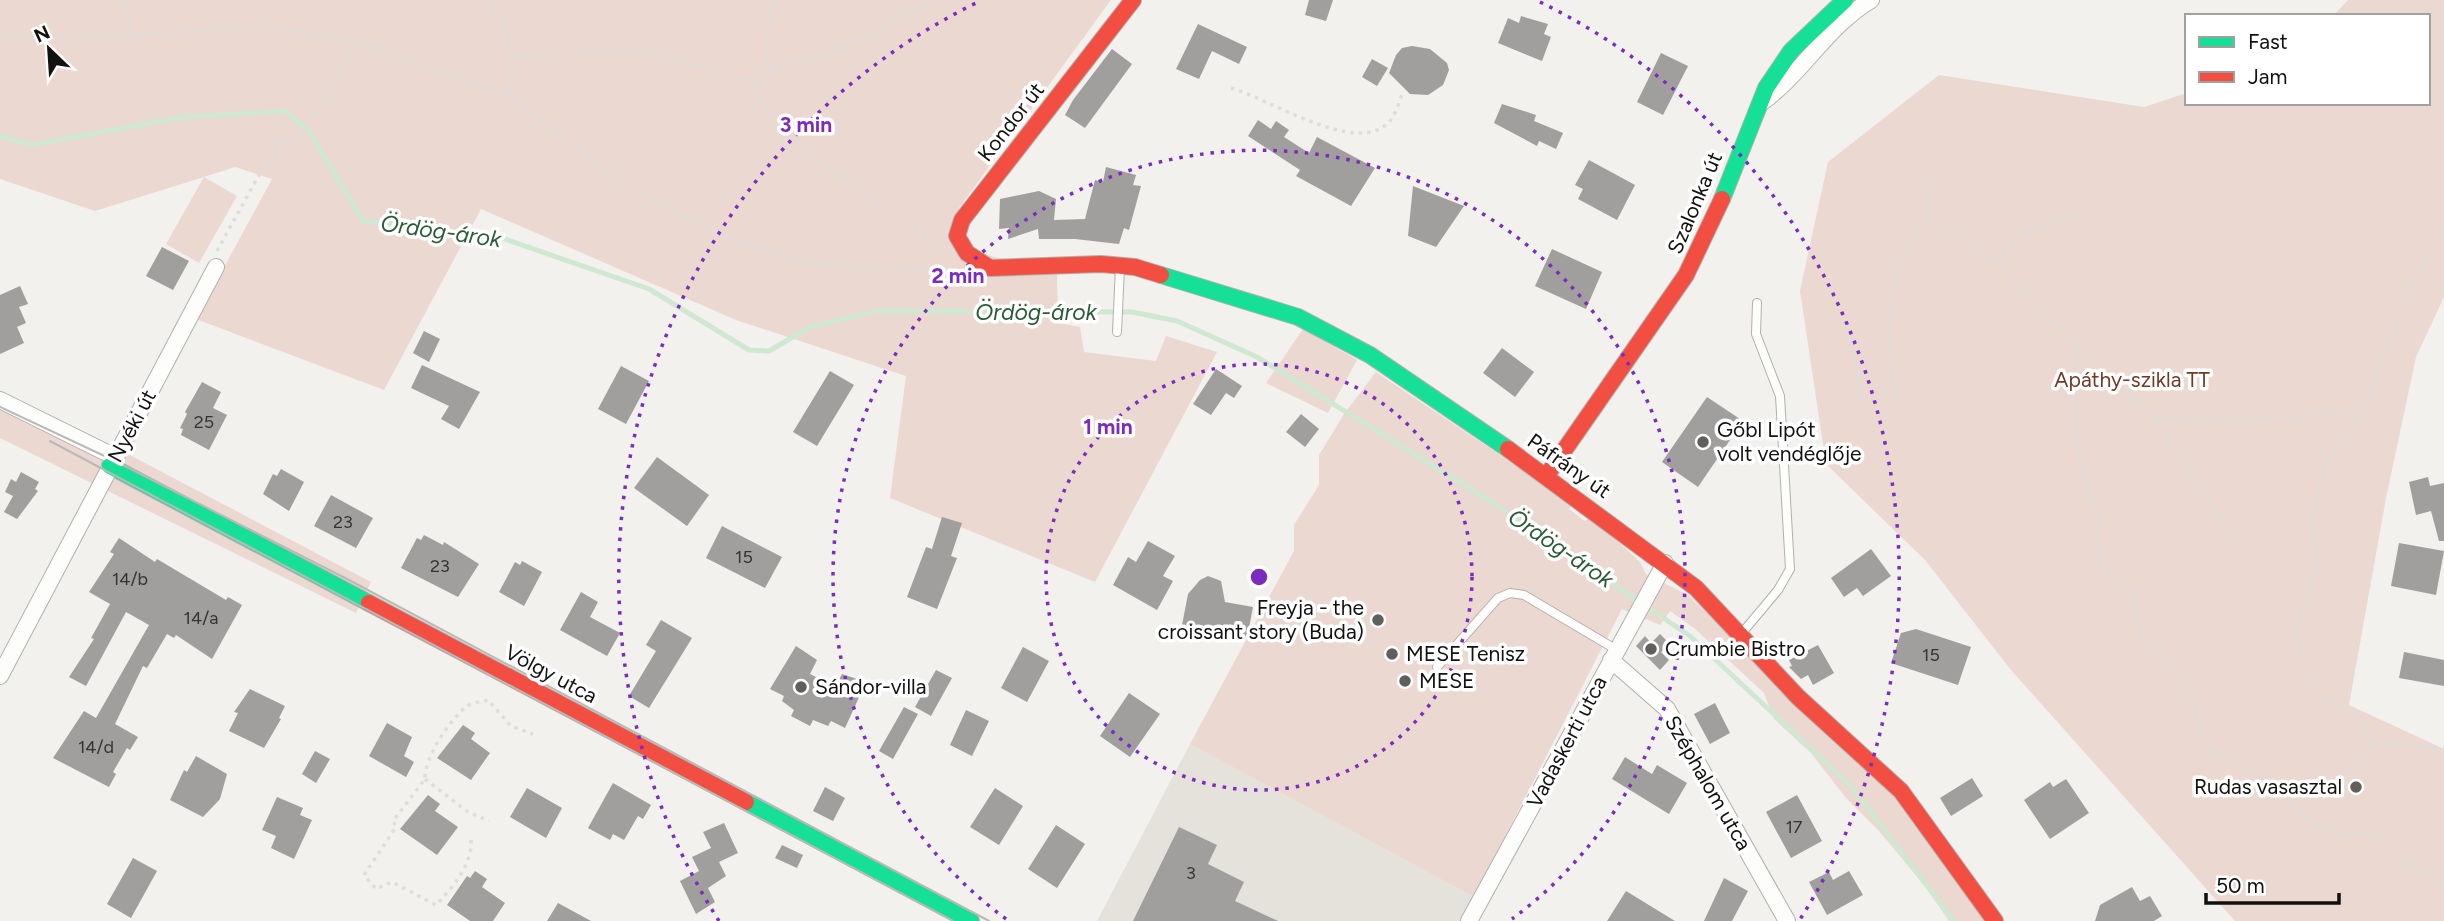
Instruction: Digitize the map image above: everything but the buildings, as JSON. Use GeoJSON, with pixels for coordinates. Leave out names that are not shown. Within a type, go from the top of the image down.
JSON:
{"type":"FeatureCollection","features":[{"type":"Feature","properties":{"kind":"street","name":"Kondor út"},"geometry":{"type":"LineString","coordinates":[[990,268],[967,253],[957,236],[958,227],[1133,0]]}},
{"type":"Feature","properties":{"kind":"street"},"geometry":{"type":"LineString","coordinates":[[1759,104],[1766,88],[1791,51],[1845,0]]}},
{"type":"Feature","properties":{"kind":"street","name":"Szalonka út"},"geometry":{"type":"LineString","coordinates":[[1547,475],[1686,275],[1704,242],[1759,104],[1778,90],[1832,29],[1871,0]]}},
{"type":"Feature","properties":{"kind":"street","name":"Páfrány út"},"geometry":{"type":"LineString","coordinates":[[990,268],[1121,264],[1298,317],[1370,355],[1547,475],[1696,588],[1741,633],[1798,697],[1901,791],[1995,921]]}},
{"type":"Feature","properties":{"kind":"street","name":"Nyéki út"},"geometry":{"type":"LineString","coordinates":[[0,676],[216,267]]}},
{"type":"Feature","properties":{"kind":"street","name":"Völgy utca"},"geometry":{"type":"LineString","coordinates":[[0,400],[971,921]]}},
{"type":"Feature","properties":{"kind":"street","name":"Vadaskerti utca"},"geometry":{"type":"LineString","coordinates":[[1469,921],[1665,563]]}},
{"type":"Feature","properties":{"kind":"street","name":"Széphalom utca"},"geometry":{"type":"LineString","coordinates":[[1614,655],[1667,709],[1787,921]]}},
{"type":"Feature","properties":{"kind":"lane"},"geometry":{"type":"LineString","coordinates":[[1117,332],[1121,264]]}},
{"type":"Feature","properties":{"kind":"lane"},"geometry":{"type":"LineString","coordinates":[[1741,633],[1778,590],[1790,569],[1780,396],[1756,334],[1757,303]]}},
{"type":"Feature","properties":{"kind":"lane"},"geometry":{"type":"LineString","coordinates":[[1437,667],[1492,603],[1510,593],[1524,595],[1614,655]]}},
{"type":"Feature","properties":{"kind":"path"},"geometry":{"type":"LineString","coordinates":[[125,0],[132,36]]}},
{"type":"Feature","properties":{"kind":"path"},"geometry":{"type":"LineString","coordinates":[[488,0],[501,21],[514,57],[514,77],[508,95]]}},
{"type":"Feature","properties":{"kind":"path"},"geometry":{"type":"LineString","coordinates":[[769,70],[767,33],[777,0]]}},
{"type":"Feature","properties":{"kind":"path"},"geometry":{"type":"LineString","coordinates":[[758,82],[769,70],[824,54],[936,0]]}},
{"type":"Feature","properties":{"kind":"path"},"geometry":{"type":"LineString","coordinates":[[0,37],[132,36],[256,26],[358,41],[508,95],[621,182],[713,232],[799,262],[969,271],[990,268]]}},
{"type":"Feature","properties":{"kind":"path"},"geometry":{"type":"LineString","coordinates":[[216,267],[214,256],[259,175],[280,144],[303,133],[358,41]]}},
{"type":"Feature","properties":{"kind":"path"},"geometry":{"type":"LineString","coordinates":[[514,57],[596,50],[644,51],[758,82]]}},
{"type":"Feature","properties":{"kind":"path"},"geometry":{"type":"LineString","coordinates":[[758,82],[761,102],[789,137],[946,254]]}},
{"type":"Feature","properties":{"kind":"path"},"geometry":{"type":"LineString","coordinates":[[1231,88],[1327,128],[1352,134],[1373,130],[1388,123],[1402,93]]}},
{"type":"Feature","properties":{"kind":"path"},"geometry":{"type":"LineString","coordinates":[[1858,374],[1868,375],[1896,401],[1889,330],[1896,268],[1926,216],[1927,190],[1918,173]]}},
{"type":"Feature","properties":{"kind":"path"},"geometry":{"type":"LineString","coordinates":[[1996,260],[2024,233],[2085,210]]}},
{"type":"Feature","properties":{"kind":"path"},"geometry":{"type":"LineString","coordinates":[[1926,216],[1996,260],[2076,346],[2157,418],[2171,445],[2235,536]]}},
{"type":"Feature","properties":{"kind":"path"},"geometry":{"type":"LineString","coordinates":[[2375,743],[2354,712],[2318,696],[2305,669],[2295,629],[2316,570],[2313,543],[2314,495],[2328,461],[2363,412],[2407,294],[2444,223]]}},
{"type":"Feature","properties":{"kind":"path"},"geometry":{"type":"LineString","coordinates":[[1845,322],[1858,374],[1861,402]]}},
{"type":"Feature","properties":{"kind":"path"},"geometry":{"type":"LineString","coordinates":[[2076,346],[2072,399],[2086,491],[2101,517],[2096,539],[2104,572],[2123,580],[2134,595],[2134,613],[2146,644],[2159,652],[2173,675],[2191,691],[2200,729],[2218,754],[2270,784],[2317,826],[2340,835],[2377,834],[2407,866],[2435,874],[2444,893]]}},
{"type":"Feature","properties":{"kind":"path"},"geometry":{"type":"LineString","coordinates":[[2157,418],[2240,420],[2363,412]]}},
{"type":"Feature","properties":{"kind":"path"},"geometry":{"type":"LineString","coordinates":[[471,839],[472,850],[463,869],[451,890],[436,905],[392,882],[376,889],[364,875],[396,827],[393,821],[425,779],[425,770],[440,739],[451,722],[468,705],[488,700],[511,726],[533,734]]}},
{"type":"Feature","properties":{"kind":"path"},"geometry":{"type":"LineString","coordinates":[[2375,743],[2444,748]]}},
{"type":"Feature","properties":{"kind":"path"},"geometry":{"type":"LineString","coordinates":[[2343,776],[2375,743]]}},
{"type":"Feature","properties":{"kind":"path"},"geometry":{"type":"LineString","coordinates":[[425,779],[468,812],[489,821]]}},
{"type":"Feature","properties":{"kind":"shaded area"},"geometry":{"type":"Polygon","coordinates":[[[1190,744],[1474,897],[1462,921],[1097,921],[1190,744]]]}},
{"type":"Feature","properties":{"kind":"green space"},"geometry":{"type":"Polygon","coordinates":[[[0,0],[1111,0],[959,208],[958,247],[1057,274],[1058,323],[1080,327],[1084,352],[1156,361],[1166,336],[1217,352],[1095,582],[890,498],[906,376],[736,320],[481,209],[384,390],[196,319],[272,179],[235,167],[95,211],[0,179],[0,0]]]}},
{"type":"Feature","properties":{"kind":"green space","name":"Apáthy-szikla TT"},"geometry":{"type":"Polygon","coordinates":[[[2348,0],[2444,0],[2444,297],[2416,357],[2386,498],[2349,705],[2444,749],[2444,921],[2235,921],[2011,670],[1925,560],[1826,464],[1800,291],[1828,162],[1939,75],[2144,107],[2185,94],[2185,105],[2430,105],[2430,14],[2335,14],[2348,0]]]}},
{"type":"Feature","properties":{"kind":"green space"},"geometry":{"type":"Polygon","coordinates":[[[204,177],[237,196],[199,263],[166,244],[204,177]]]}},
{"type":"Feature","properties":{"kind":"green space"},"geometry":{"type":"Polygon","coordinates":[[[1303,329],[1357,360],[1328,413],[1266,383],[1303,329]]]}},
{"type":"Feature","properties":{"kind":"green space","name":"MESE"},"geometry":{"type":"Polygon","coordinates":[[[1376,372],[1573,504],[1569,509],[1585,521],[1591,517],[1640,562],[1646,574],[1688,595],[1898,797],[1987,921],[1949,921],[1924,885],[1880,832],[1846,798],[1811,753],[1774,719],[1764,693],[1694,628],[1670,611],[1660,625],[1622,609],[1474,897],[1190,744],[1294,551],[1294,525],[1319,485],[1319,455],[1344,414],[1376,372]]]}},
{"type":"Feature","properties":{"kind":"green space"},"geometry":{"type":"Polygon","coordinates":[[[0,391],[107,443],[371,582],[356,613],[0,438],[0,391]]]}},
{"type":"Feature","properties":{"kind":"waterway","name":"Ördög-árok"},"geometry":{"type":"LineString","coordinates":[[0,136],[32,145],[182,117],[285,111],[309,131],[363,221],[496,236],[649,289],[749,350],[769,351],[810,327],[876,311],[1132,312],[1177,321],[1257,357],[1492,502],[1690,636],[1851,786],[1954,921]]}},
{"type":"Feature","properties":{"kind":"tram line"},"geometry":{"type":"LineString","coordinates":[[0,407],[113,460],[349,580],[989,921]]}},
{"type":"Feature","properties":{"kind":"tram line"},"geometry":{"type":"LineString","coordinates":[[50,441],[953,921]]}},
{"type":"Feature","properties":{"kind":"traffic: fast"},"geometry":{"type":"LineString","coordinates":[[1722,199],[1766,88],[1791,51],[1845,0]]}},
{"type":"Feature","properties":{"kind":"traffic: fast"},"geometry":{"type":"LineString","coordinates":[[1161,275],[1298,317],[1370,355],[1508,449]]}},
{"type":"Feature","properties":{"kind":"traffic: fast"},"geometry":{"type":"LineString","coordinates":[[110,466],[369,603]]}},
{"type":"Feature","properties":{"kind":"traffic: fast"},"geometry":{"type":"LineString","coordinates":[[746,802],[971,921]]}},
{"type":"Feature","properties":{"kind":"traffic: jam"},"geometry":{"type":"LineString","coordinates":[[1133,0],[962,220],[957,236],[967,253],[990,268],[1101,264],[1135,267],[1161,275]]}},
{"type":"Feature","properties":{"kind":"traffic: jam"},"geometry":{"type":"LineString","coordinates":[[1547,475],[1686,275],[1722,199]]}},
{"type":"Feature","properties":{"kind":"traffic: jam"},"geometry":{"type":"LineString","coordinates":[[1508,449],[1696,588],[1798,697],[1901,791],[1995,921]]}},
{"type":"Feature","properties":{"kind":"traffic: jam"},"geometry":{"type":"LineString","coordinates":[[369,603],[746,802]]}},
{"type":"Feature","properties":{"kind":"place","name":"Gőbl Lipót volt vendéglője"},"geometry":{"type":"Point","coordinates":[1703,442]}},
{"type":"Feature","properties":{"kind":"place","name":"Freyja - the croissant story (Buda)"},"geometry":{"type":"Point","coordinates":[1378,620]}},
{"type":"Feature","properties":{"kind":"place","name":"Crumbie Bistro"},"geometry":{"type":"Point","coordinates":[1651,649]}},
{"type":"Feature","properties":{"kind":"place","name":"MESE Tenisz"},"geometry":{"type":"Point","coordinates":[1392,654]}},
{"type":"Feature","properties":{"kind":"place","name":"MESE"},"geometry":{"type":"Point","coordinates":[1405,681]}},
{"type":"Feature","properties":{"kind":"place","name":"Sándor-villa"},"geometry":{"type":"Point","coordinates":[801,687]}},
{"type":"Feature","properties":{"kind":"place","name":"Rudas vasasztal"},"geometry":{"type":"Point","coordinates":[2356,787]}}]}
